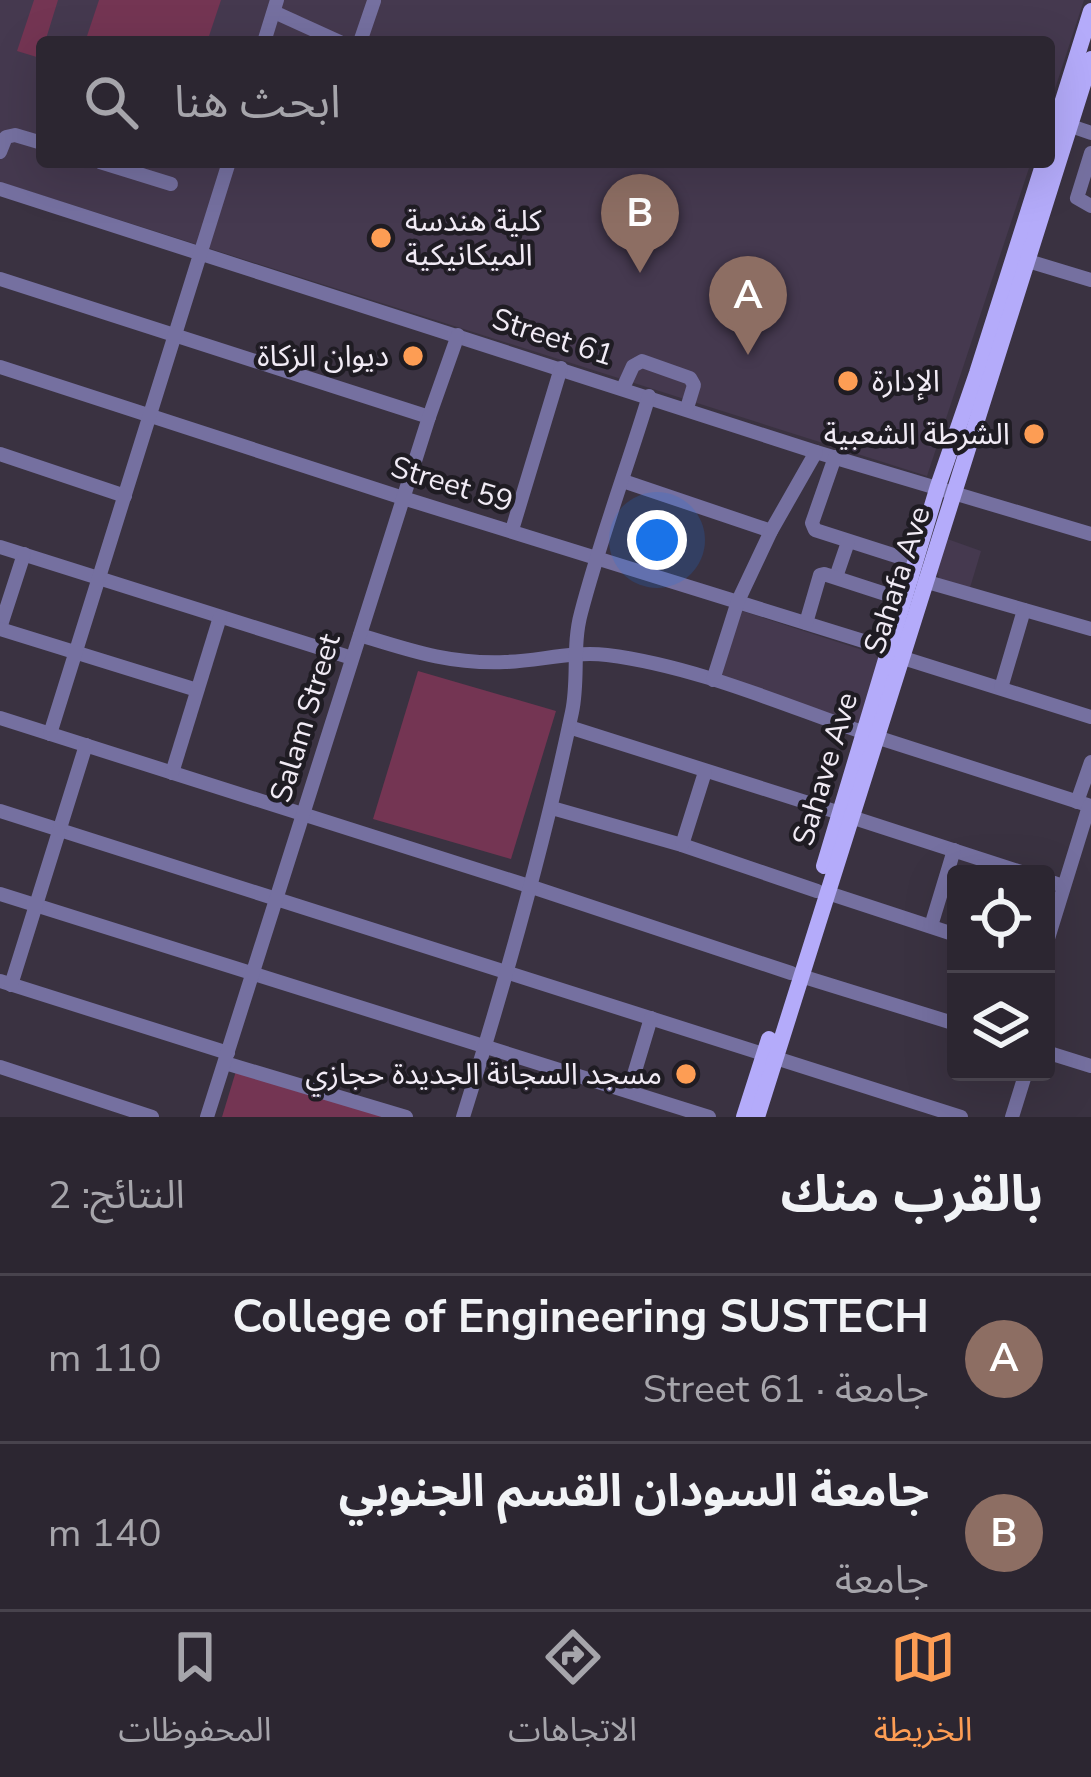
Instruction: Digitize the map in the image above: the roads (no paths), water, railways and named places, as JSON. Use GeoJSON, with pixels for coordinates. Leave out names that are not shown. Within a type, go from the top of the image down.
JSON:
{"type":"FeatureCollection","features":[{"type":"Feature","properties":{"kind":"main road"},"geometry":{"type":"LineString","coordinates":[[1055,137],[1064,124],[1091,11]]}},
{"type":"Feature","properties":{"kind":"main road","name":"Sahafa Ave"},"geometry":{"type":"LineString","coordinates":[[1055,158],[1091,59]]}},
{"type":"Feature","properties":{"kind":"main road","name":"Sahave Ave"},"geometry":{"type":"LineString","coordinates":[[743,1117],[770,1055],[822,892],[895,653],[915,562],[945,489],[1042,168]]}},
{"type":"Feature","properties":{"kind":"main road","name":"Sahafa Ave"},"geometry":{"type":"LineString","coordinates":[[895,653],[924,580],[945,489],[1028,261],[1052,168]]}},
{"type":"Feature","properties":{"kind":"main road"},"geometry":{"type":"LineString","coordinates":[[757,1117],[770,1055]]}},
{"type":"Feature","properties":{"kind":"street"},"geometry":{"type":"LineString","coordinates":[[362,36],[374,2]]}},
{"type":"Feature","properties":{"kind":"street"},"geometry":{"type":"LineString","coordinates":[[266,36],[276,6],[329,36]]}},
{"type":"Feature","properties":{"kind":"street"},"geometry":{"type":"LineString","coordinates":[[1064,124],[1091,133]]}},
{"type":"Feature","properties":{"kind":"street"},"geometry":{"type":"LineString","coordinates":[[0,152],[6,137],[36,141]]}},
{"type":"Feature","properties":{"kind":"street"},"geometry":{"type":"LineString","coordinates":[[1091,153],[1077,198],[1091,206]]}},
{"type":"Feature","properties":{"kind":"street"},"geometry":{"type":"LineString","coordinates":[[119,168],[171,184]]}},
{"type":"Feature","properties":{"kind":"street"},"geometry":{"type":"LineString","coordinates":[[50,734],[227,168]]}},
{"type":"Feature","properties":{"kind":"street","name":"Street 61"},"geometry":{"type":"LineString","coordinates":[[0,188],[816,452],[1091,534]]}},
{"type":"Feature","properties":{"kind":"street"},"geometry":{"type":"LineString","coordinates":[[1028,261],[1091,280]]}},
{"type":"Feature","properties":{"kind":"street"},"geometry":{"type":"LineString","coordinates":[[0,279],[429,417]]}},
{"type":"Feature","properties":{"kind":"street","name":"Salam Street"},"geometry":{"type":"LineString","coordinates":[[207,1117],[458,335]]}},
{"type":"Feature","properties":{"kind":"street"},"geometry":{"type":"LineString","coordinates":[[623,388],[633,366],[642,361],[690,378],[694,385],[686,408]]}},
{"type":"Feature","properties":{"kind":"street","name":"Street 59"},"geometry":{"type":"LineString","coordinates":[[0,367],[1091,717]]}},
{"type":"Feature","properties":{"kind":"street"},"geometry":{"type":"LineString","coordinates":[[512,530],[561,368]]}},
{"type":"Feature","properties":{"kind":"street"},"geometry":{"type":"LineString","coordinates":[[463,1117],[552,808],[576,685],[574,653],[581,614],[649,396]]}},
{"type":"Feature","properties":{"kind":"street"},"geometry":{"type":"LineString","coordinates":[[713,680],[738,601],[816,452]]}},
{"type":"Feature","properties":{"kind":"street"},"geometry":{"type":"LineString","coordinates":[[0,454],[125,496]]}},
{"type":"Feature","properties":{"kind":"street"},"geometry":{"type":"LineString","coordinates":[[835,457],[812,523],[815,530],[915,562]]}},
{"type":"Feature","properties":{"kind":"street"},"geometry":{"type":"LineString","coordinates":[[622,481],[771,531]]}},
{"type":"Feature","properties":{"kind":"street"},"geometry":{"type":"LineString","coordinates":[[836,577],[848,542]]}},
{"type":"Feature","properties":{"kind":"street"},"geometry":{"type":"LineString","coordinates":[[0,547],[352,658]]}},
{"type":"Feature","properties":{"kind":"street"},"geometry":{"type":"LineString","coordinates":[[24,554],[0,629],[196,690]]}},
{"type":"Feature","properties":{"kind":"street"},"geometry":{"type":"LineString","coordinates":[[806,622],[824,574],[904,600]]}},
{"type":"Feature","properties":{"kind":"street"},"geometry":{"type":"LineString","coordinates":[[924,580],[1091,629]]}},
{"type":"Feature","properties":{"kind":"street"},"geometry":{"type":"LineString","coordinates":[[1001,688],[1024,610]]}},
{"type":"Feature","properties":{"kind":"street"},"geometry":{"type":"LineString","coordinates":[[172,773],[220,617]]}},
{"type":"Feature","properties":{"kind":"street"},"geometry":{"type":"LineString","coordinates":[[360,634],[448,661],[505,662],[574,653],[627,658],[713,680],[1086,805]]}},
{"type":"Feature","properties":{"kind":"street"},"geometry":{"type":"LineString","coordinates":[[0,718],[947,1021]]}},
{"type":"Feature","properties":{"kind":"street"},"geometry":{"type":"LineString","coordinates":[[569,727],[1000,865]]}},
{"type":"Feature","properties":{"kind":"street"},"geometry":{"type":"LineString","coordinates":[[86,745],[36,906],[6,983],[406,1117]]}},
{"type":"Feature","properties":{"kind":"street"},"geometry":{"type":"LineString","coordinates":[[1055,916],[1086,805],[1091,762]]}},
{"type":"Feature","properties":{"kind":"street"},"geometry":{"type":"LineString","coordinates":[[682,845],[704,772]]}},
{"type":"Feature","properties":{"kind":"street"},"geometry":{"type":"LineString","coordinates":[[552,808],[947,932]]}},
{"type":"Feature","properties":{"kind":"street"},"geometry":{"type":"LineString","coordinates":[[0,811],[770,1055],[911,1109],[961,1117]]}},
{"type":"Feature","properties":{"kind":"street"},"geometry":{"type":"LineString","coordinates":[[931,926],[954,850]]}},
{"type":"Feature","properties":{"kind":"street"},"geometry":{"type":"LineString","coordinates":[[1055,883],[1064,886]]}},
{"type":"Feature","properties":{"kind":"street"},"geometry":{"type":"LineString","coordinates":[[0,894],[709,1117]]}},
{"type":"Feature","properties":{"kind":"street"},"geometry":{"type":"LineString","coordinates":[[629,1091],[651,1018]]}},
{"type":"Feature","properties":{"kind":"street"},"geometry":{"type":"LineString","coordinates":[[1055,1055],[1091,1066]]}},
{"type":"Feature","properties":{"kind":"street"},"geometry":{"type":"LineString","coordinates":[[0,1067],[152,1117]]}},
{"type":"Feature","properties":{"kind":"street"},"geometry":{"type":"LineString","coordinates":[[1012,1117],[1023,1081]]}},
{"type":"Feature","properties":{"kind":"place","name":"كلية هندسة الميكانيكية"},"geometry":{"type":"Point","coordinates":[381,238]}},
{"type":"Feature","properties":{"kind":"place","name":"جامعة السودان القسم الجنوبي"},"geometry":{"type":"Point","coordinates":[640,273]}},
{"type":"Feature","properties":{"kind":"place","name":"College of Engineering SUSTECH"},"geometry":{"type":"Point","coordinates":[748,355]}},
{"type":"Feature","properties":{"kind":"place","name":"ديوان الزكاة"},"geometry":{"type":"Point","coordinates":[413,356]}},
{"type":"Feature","properties":{"kind":"place","name":"الإدارة"},"geometry":{"type":"Point","coordinates":[848,381]}},
{"type":"Feature","properties":{"kind":"place","name":"الشرطة الشعبية"},"geometry":{"type":"Point","coordinates":[1034,434]}},
{"type":"Feature","properties":{"kind":"place","name":"مسجد السجانة الجديدة حجازي"},"geometry":{"type":"Point","coordinates":[686,1074]}}]}
